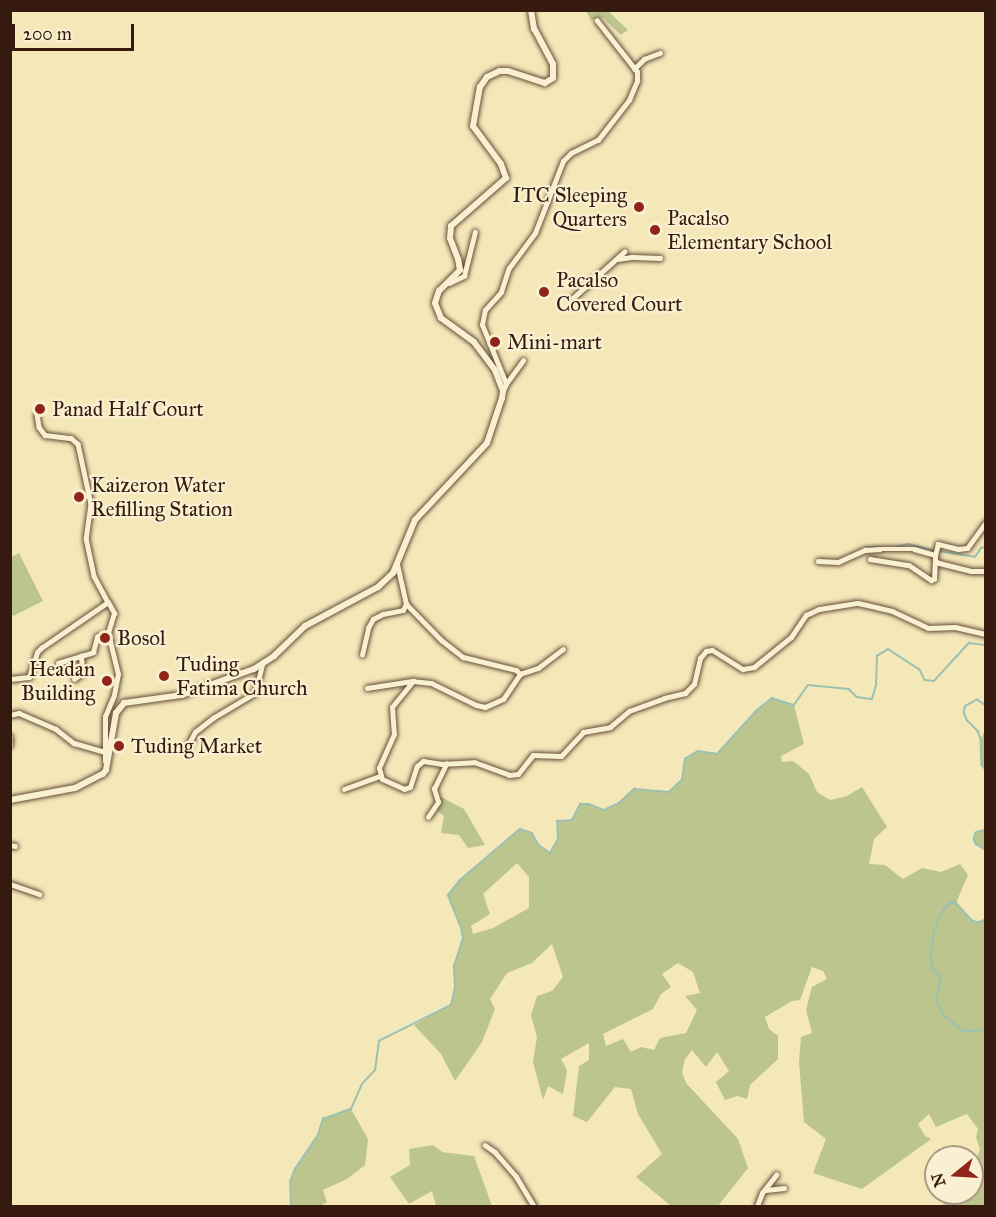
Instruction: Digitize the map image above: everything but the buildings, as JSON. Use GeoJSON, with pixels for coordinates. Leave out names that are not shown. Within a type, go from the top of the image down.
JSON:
{"type":"FeatureCollection","features":[{"type":"Feature","properties":{"kind":"main road"},"geometry":{"type":"LineString","coordinates":[[10,800],[88,784],[106,770],[116,713],[124,703],[182,695],[262,665],[305,626],[378,587],[393,573],[415,520],[487,443],[504,387],[484,352],[438,314],[436,297],[457,274],[460,265],[450,238],[451,226],[506,178],[501,164],[473,126],[480,87],[487,77],[500,71],[508,71],[545,82],[553,78],[553,64],[534,29],[531,10]]}},
{"type":"Feature","properties":{"kind":"street"},"geometry":{"type":"LineString","coordinates":[[504,387],[484,331],[482,316],[488,304],[501,292],[509,268],[535,233],[563,161],[571,153],[598,140],[629,100],[637,81],[634,69],[597,21]]}},
{"type":"Feature","properties":{"kind":"street"},"geometry":{"type":"LineString","coordinates":[[634,69],[644,59],[660,53]]}},
{"type":"Feature","properties":{"kind":"street"},"geometry":{"type":"LineString","coordinates":[[447,284],[464,276],[475,232]]}},
{"type":"Feature","properties":{"kind":"street"},"geometry":{"type":"LineString","coordinates":[[573,298],[624,252]]}},
{"type":"Feature","properties":{"kind":"street"},"geometry":{"type":"LineString","coordinates":[[618,259],[633,256],[660,258]]}},
{"type":"Feature","properties":{"kind":"street"},"geometry":{"type":"LineString","coordinates":[[504,387],[523,362]]}},
{"type":"Feature","properties":{"kind":"street"},"geometry":{"type":"LineString","coordinates":[[37,414],[39,427],[45,435],[71,438],[78,444],[91,504],[86,538],[94,576],[114,613],[108,633],[118,674],[117,685],[105,716],[106,770]]}},
{"type":"Feature","properties":{"kind":"street"},"geometry":{"type":"LineString","coordinates":[[870,559],[909,565],[934,579],[936,545],[964,549],[986,522]]}},
{"type":"Feature","properties":{"kind":"street"},"geometry":{"type":"LineString","coordinates":[[818,561],[838,562],[865,550],[914,549],[971,571],[986,571]]}},
{"type":"Feature","properties":{"kind":"street"},"geometry":{"type":"LineString","coordinates":[[397,564],[406,604],[441,640],[463,657],[516,670],[520,674]]}},
{"type":"Feature","properties":{"kind":"street"},"geometry":{"type":"LineString","coordinates":[[10,679],[29,677],[37,652],[41,648],[108,602]]}},
{"type":"Feature","properties":{"kind":"street"},"geometry":{"type":"LineString","coordinates":[[413,681],[392,707],[394,735],[379,768],[380,776],[391,785],[407,789],[417,766],[423,761],[446,764],[474,762],[509,775],[518,774],[533,755],[561,756],[583,732],[610,727],[630,711],[685,693],[694,684],[700,658],[706,651],[712,650],[743,669],[754,667],[791,637],[806,615],[819,609],[858,603],[892,611],[928,628],[956,627],[986,634]]}},
{"type":"Feature","properties":{"kind":"street"},"geometry":{"type":"LineString","coordinates":[[362,655],[368,628],[374,619],[383,614],[403,610],[406,604]]}},
{"type":"Feature","properties":{"kind":"street"},"geometry":{"type":"LineString","coordinates":[[58,663],[93,652],[98,637],[108,633]]}},
{"type":"Feature","properties":{"kind":"street"},"geometry":{"type":"LineString","coordinates":[[367,688],[413,681],[431,683],[476,705],[485,707],[503,699],[520,674],[540,666],[563,649]]}},
{"type":"Feature","properties":{"kind":"street"},"geometry":{"type":"LineString","coordinates":[[74,679],[82,673],[81,656]]}},
{"type":"Feature","properties":{"kind":"street"},"geometry":{"type":"LineString","coordinates":[[187,747],[195,732],[213,718],[255,693],[262,665]]}},
{"type":"Feature","properties":{"kind":"street"},"geometry":{"type":"LineString","coordinates":[[10,715],[19,713],[56,729],[75,743],[106,752]]}},
{"type":"Feature","properties":{"kind":"street"},"geometry":{"type":"LineString","coordinates":[[10,736],[10,745]]}},
{"type":"Feature","properties":{"kind":"street"},"geometry":{"type":"LineString","coordinates":[[428,817],[438,802],[434,789],[446,764]]}},
{"type":"Feature","properties":{"kind":"street"},"geometry":{"type":"LineString","coordinates":[[344,789],[380,776]]}},
{"type":"Feature","properties":{"kind":"street"},"geometry":{"type":"LineString","coordinates":[[10,884],[39,894]]}},
{"type":"Feature","properties":{"kind":"street"},"geometry":{"type":"LineString","coordinates":[[485,1145],[495,1152],[508,1167],[534,1206]]}},
{"type":"Feature","properties":{"kind":"street"},"geometry":{"type":"LineString","coordinates":[[757,1206],[776,1175]]}},
{"type":"Feature","properties":{"kind":"street"},"geometry":{"type":"LineString","coordinates":[[766,1190],[784,1188]]}},
{"type":"Feature","properties":{"kind":"green space"},"geometry":{"type":"Polygon","coordinates":[[[586,11],[608,11],[628,30],[621,35],[603,18],[591,20],[586,11]]]}},
{"type":"Feature","properties":{"kind":"green space"},"geometry":{"type":"Polygon","coordinates":[[[19,553],[43,601],[13,616],[10,611],[11,557],[19,553]]]}},
{"type":"Feature","properties":{"kind":"green space"},"geometry":{"type":"Polygon","coordinates":[[[772,698],[794,705],[804,744],[781,756],[782,762],[793,761],[809,774],[817,792],[830,800],[847,796],[862,787],[887,827],[874,839],[869,864],[885,865],[903,879],[922,868],[941,872],[960,864],[968,875],[956,903],[972,921],[978,923],[985,920],[985,1206],[943,1206],[984,1205],[984,1145],[979,1145],[976,1137],[978,1129],[967,1114],[936,1127],[929,1114],[918,1124],[925,1136],[931,1139],[862,1189],[813,1173],[826,1139],[804,1122],[799,1062],[801,1037],[812,1033],[806,1010],[812,987],[827,979],[823,971],[812,967],[800,1000],[792,1001],[765,1017],[769,1029],[778,1036],[778,1059],[750,1085],[747,1099],[737,1096],[725,1100],[716,1082],[729,1071],[717,1052],[706,1067],[692,1050],[685,1059],[682,1072],[686,1083],[738,1139],[748,1168],[718,1206],[671,1206],[636,1177],[662,1154],[638,1114],[631,1089],[615,1087],[587,1122],[573,1116],[579,1066],[589,1060],[589,1043],[561,1059],[567,1070],[563,1094],[548,1086],[543,1100],[533,1062],[537,1037],[531,1015],[537,996],[552,991],[563,977],[552,944],[532,963],[507,973],[490,999],[495,1009],[482,1042],[455,1081],[441,1054],[414,1025],[451,1005],[455,988],[454,966],[463,938],[448,895],[460,880],[520,829],[532,833],[539,845],[550,853],[558,839],[557,821],[572,820],[580,804],[589,804],[604,810],[619,803],[634,789],[669,792],[682,780],[685,759],[698,751],[717,753],[756,711],[772,698]],[[517,863],[483,894],[490,914],[471,926],[473,934],[493,928],[529,908],[529,877],[517,863]],[[678,963],[662,974],[671,987],[661,994],[653,1009],[603,1034],[606,1046],[623,1039],[631,1052],[641,1047],[654,1050],[660,1038],[686,1033],[697,1010],[685,996],[700,993],[693,972],[678,963]]]}},
{"type":"Feature","properties":{"kind":"green space"},"geometry":{"type":"Polygon","coordinates":[[[985,730],[985,770],[980,755],[981,739],[985,730]]]}},
{"type":"Feature","properties":{"kind":"green space"},"geometry":{"type":"Polygon","coordinates":[[[441,797],[464,809],[485,845],[468,848],[459,835],[441,833],[444,816],[435,809],[441,797]]]}},
{"type":"Feature","properties":{"kind":"green space"},"geometry":{"type":"Polygon","coordinates":[[[986,830],[985,850],[976,844],[974,839],[976,833],[986,830]]]}},
{"type":"Feature","properties":{"kind":"green space"},"geometry":{"type":"Polygon","coordinates":[[[351,1109],[368,1139],[365,1165],[347,1179],[323,1190],[327,1202],[320,1206],[291,1206],[290,1182],[295,1169],[318,1135],[323,1119],[351,1109]]]}},
{"type":"Feature","properties":{"kind":"green space"},"geometry":{"type":"Polygon","coordinates":[[[433,1145],[442,1152],[474,1156],[492,1206],[436,1206],[432,1191],[409,1204],[390,1177],[410,1165],[409,1149],[433,1145]]]}},
{"type":"Feature","properties":{"kind":"waterway"},"geometry":{"type":"LineString","coordinates":[[895,547],[908,544],[934,550]]}},
{"type":"Feature","properties":{"kind":"waterway"},"geometry":{"type":"LineString","coordinates":[[866,547],[882,547]]}},
{"type":"Feature","properties":{"kind":"waterway"},"geometry":{"type":"LineString","coordinates":[[939,551],[975,557],[981,548],[986,547]]}},
{"type":"Feature","properties":{"kind":"waterway"},"geometry":{"type":"LineString","coordinates":[[291,1206],[290,1182],[295,1169],[318,1135],[323,1119],[351,1109],[362,1084],[375,1070],[379,1041],[451,1005],[455,988],[454,966],[463,938],[448,895],[460,880],[520,829],[532,833],[539,845],[550,853],[558,839],[557,821],[572,820],[580,804],[589,804],[604,810],[619,803],[634,789],[669,792],[682,780],[685,759],[698,751],[717,754],[756,711],[772,698],[794,705],[808,685],[849,689],[857,697],[872,699],[876,685],[877,656],[888,649],[920,670],[925,680],[934,681],[969,643],[986,645]]}},
{"type":"Feature","properties":{"kind":"waterway"},"geometry":{"type":"LineString","coordinates":[[986,706],[977,700],[966,706],[964,712],[967,720],[978,731],[981,739],[982,765],[986,770]]}},
{"type":"Feature","properties":{"kind":"waterway"},"geometry":{"type":"LineString","coordinates":[[986,830],[976,833],[974,839],[976,844],[986,850]]}},
{"type":"Feature","properties":{"kind":"waterway"},"geometry":{"type":"LineString","coordinates":[[986,920],[978,923],[972,921],[956,903],[951,903],[944,910],[935,929],[931,955],[933,970],[941,976],[937,1000],[943,1014],[963,1031],[986,1030]]}},
{"type":"Feature","properties":{"kind":"place","name":"ITC Sleeping Quarters"},"geometry":{"type":"Point","coordinates":[639,207]}},
{"type":"Feature","properties":{"kind":"place","name":"Pacalso Elementary School"},"geometry":{"type":"Point","coordinates":[655,230]}},
{"type":"Feature","properties":{"kind":"place","name":"Pacalso Covered Court"},"geometry":{"type":"Point","coordinates":[544,292]}},
{"type":"Feature","properties":{"kind":"place","name":"Mini-mart"},"geometry":{"type":"Point","coordinates":[495,342]}},
{"type":"Feature","properties":{"kind":"place","name":"Panad Half Court"},"geometry":{"type":"Point","coordinates":[40,409]}},
{"type":"Feature","properties":{"kind":"place","name":"Kaizeron Water Refilling Station"},"geometry":{"type":"Point","coordinates":[79,497]}},
{"type":"Feature","properties":{"kind":"place","name":"Bosol"},"geometry":{"type":"Point","coordinates":[105,638]}},
{"type":"Feature","properties":{"kind":"place","name":"Tuding Fatima Church"},"geometry":{"type":"Point","coordinates":[164,676]}},
{"type":"Feature","properties":{"kind":"place","name":"Headan Building"},"geometry":{"type":"Point","coordinates":[107,681]}},
{"type":"Feature","properties":{"kind":"place","name":"Tuding Market"},"geometry":{"type":"Point","coordinates":[119,746]}}]}
